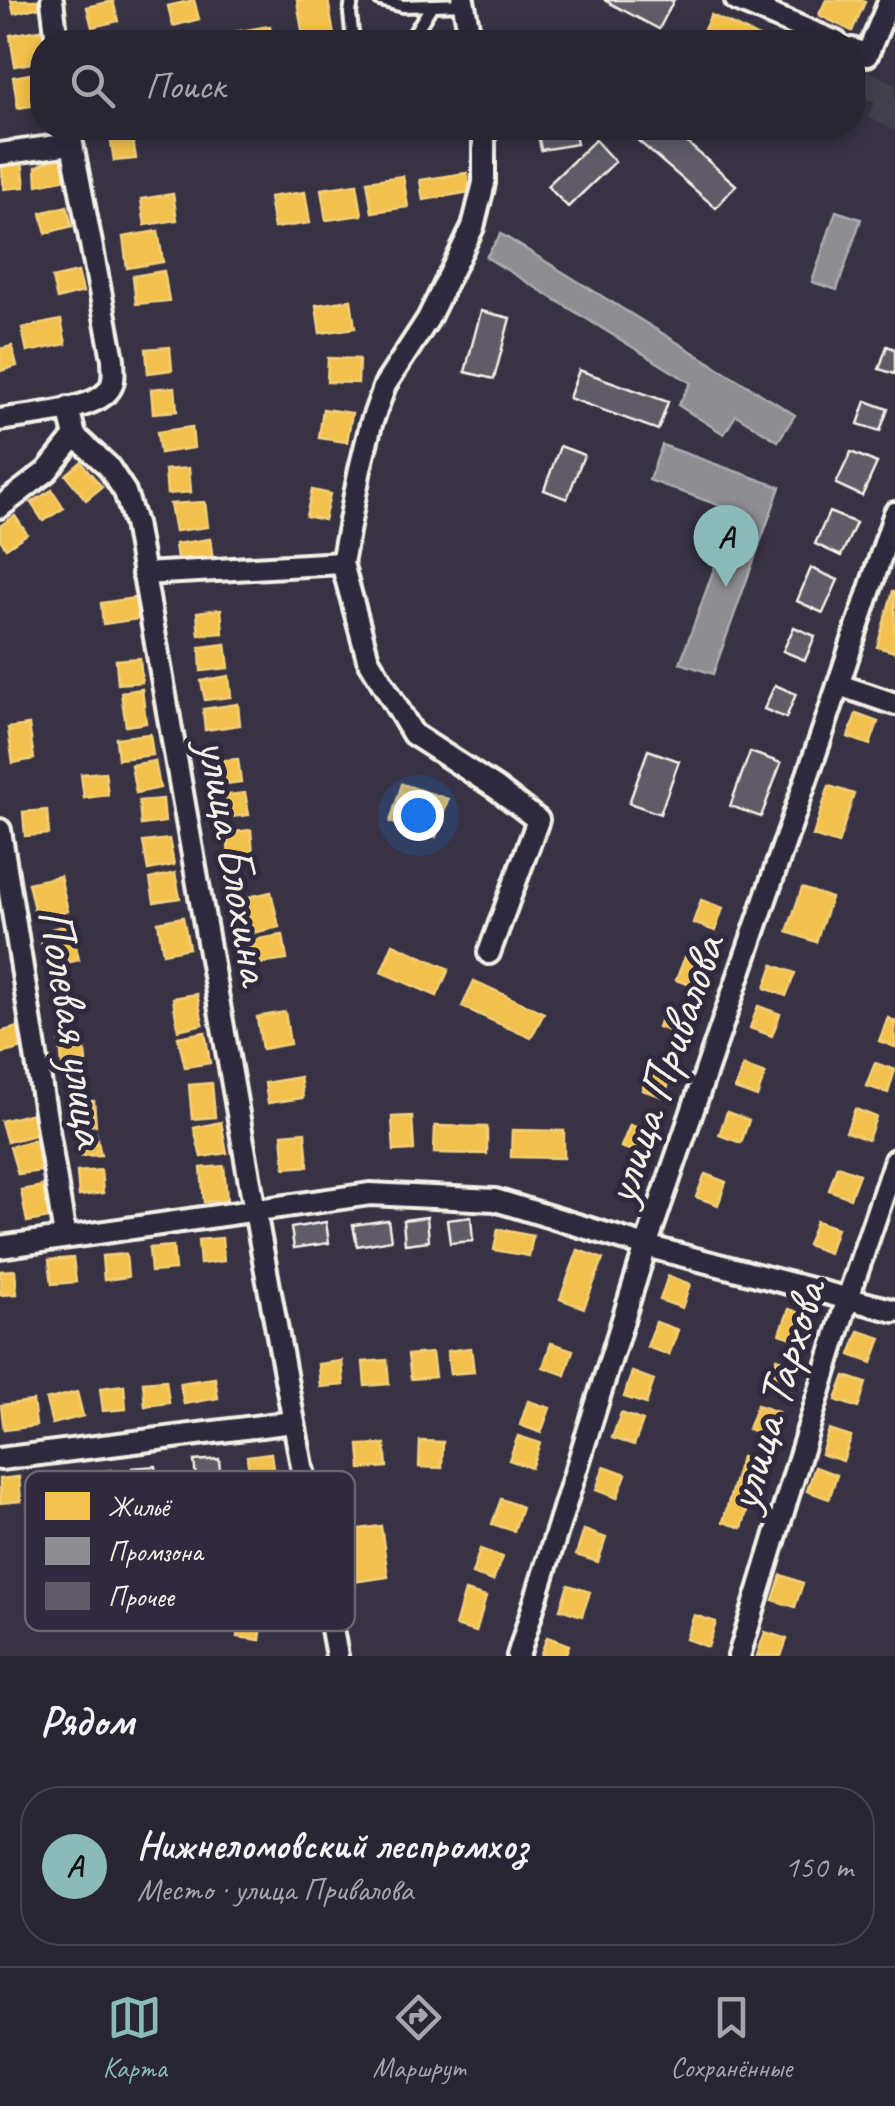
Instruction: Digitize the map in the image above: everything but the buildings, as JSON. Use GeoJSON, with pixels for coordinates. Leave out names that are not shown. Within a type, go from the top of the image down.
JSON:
{"type":"FeatureCollection","features":[{"type":"Feature","properties":{"kind":"street"},"geometry":{"type":"LineString","coordinates":[[52,0],[56,30]]}},
{"type":"Feature","properties":{"kind":"street"},"geometry":{"type":"LineString","coordinates":[[736,0],[807,30]]}},
{"type":"Feature","properties":{"kind":"street"},"geometry":{"type":"LineString","coordinates":[[865,55],[890,0]]}},
{"type":"Feature","properties":{"kind":"street"},"geometry":{"type":"LineString","coordinates":[[463,2],[469,30]]}},
{"type":"Feature","properties":{"kind":"street"},"geometry":{"type":"LineString","coordinates":[[0,154],[54,140]]}},
{"type":"Feature","properties":{"kind":"street"},"geometry":{"type":"LineString","coordinates":[[0,420],[94,402],[107,393],[114,381],[71,140]]}},
{"type":"Feature","properties":{"kind":"street"},"geometry":{"type":"LineString","coordinates":[[484,140],[484,183],[473,228],[428,319],[385,385],[360,469],[342,563],[368,659],[413,734],[538,820],[489,952]]}},
{"type":"Feature","properties":{"kind":"street"},"geometry":{"type":"LineString","coordinates":[[0,507],[47,471],[75,436],[68,408]]}},
{"type":"Feature","properties":{"kind":"street","name":"улица Блохина"},"geometry":{"type":"LineString","coordinates":[[75,436],[108,466],[125,492],[135,523],[302,1471]]}},
{"type":"Feature","properties":{"kind":"street","name":"улица Привалова"},"geometry":{"type":"LineString","coordinates":[[518,1656],[646,1246],[895,513]]}},
{"type":"Feature","properties":{"kind":"street"},"geometry":{"type":"LineString","coordinates":[[143,574],[342,563]]}},
{"type":"Feature","properties":{"kind":"street"},"geometry":{"type":"LineString","coordinates":[[839,685],[895,704]]}},
{"type":"Feature","properties":{"kind":"street","name":"Полевая улица"},"geometry":{"type":"LineString","coordinates":[[0,830],[10,950],[66,1237]]}},
{"type":"Feature","properties":{"kind":"street","name":"улица Тархова"},"geometry":{"type":"LineString","coordinates":[[739,1656],[848,1298],[895,1160]]}},
{"type":"Feature","properties":{"kind":"street"},"geometry":{"type":"LineString","coordinates":[[0,1248],[370,1194],[496,1200],[646,1246],[895,1311]]}},
{"type":"Feature","properties":{"kind":"street"},"geometry":{"type":"LineString","coordinates":[[0,1460],[293,1422]]}},
{"type":"Feature","properties":{"kind":"street","name":"улица Блохина"},"geometry":{"type":"LineString","coordinates":[[332,1631],[337,1656]]}},
{"type":"Feature","properties":{"kind":"lane"},"geometry":{"type":"LineString","coordinates":[[352,0],[352,30]]}},
{"type":"Feature","properties":{"kind":"lane"},"geometry":{"type":"LineString","coordinates":[[380,0],[404,6],[463,2]]}},
{"type":"Feature","properties":{"kind":"lane"},"geometry":{"type":"LineString","coordinates":[[416,30],[432,5]]}},
{"type":"Feature","properties":{"kind":"shaded area"},"geometry":{"type":"Polygon","coordinates":[[[867,70],[895,84],[895,131],[868,117],[875,103],[865,98],[867,70]]]}},
{"type":"Feature","properties":{"kind":"place","name":"Нижнеломовский леспромхоз"},"geometry":{"type":"Point","coordinates":[726,587]}}]}
